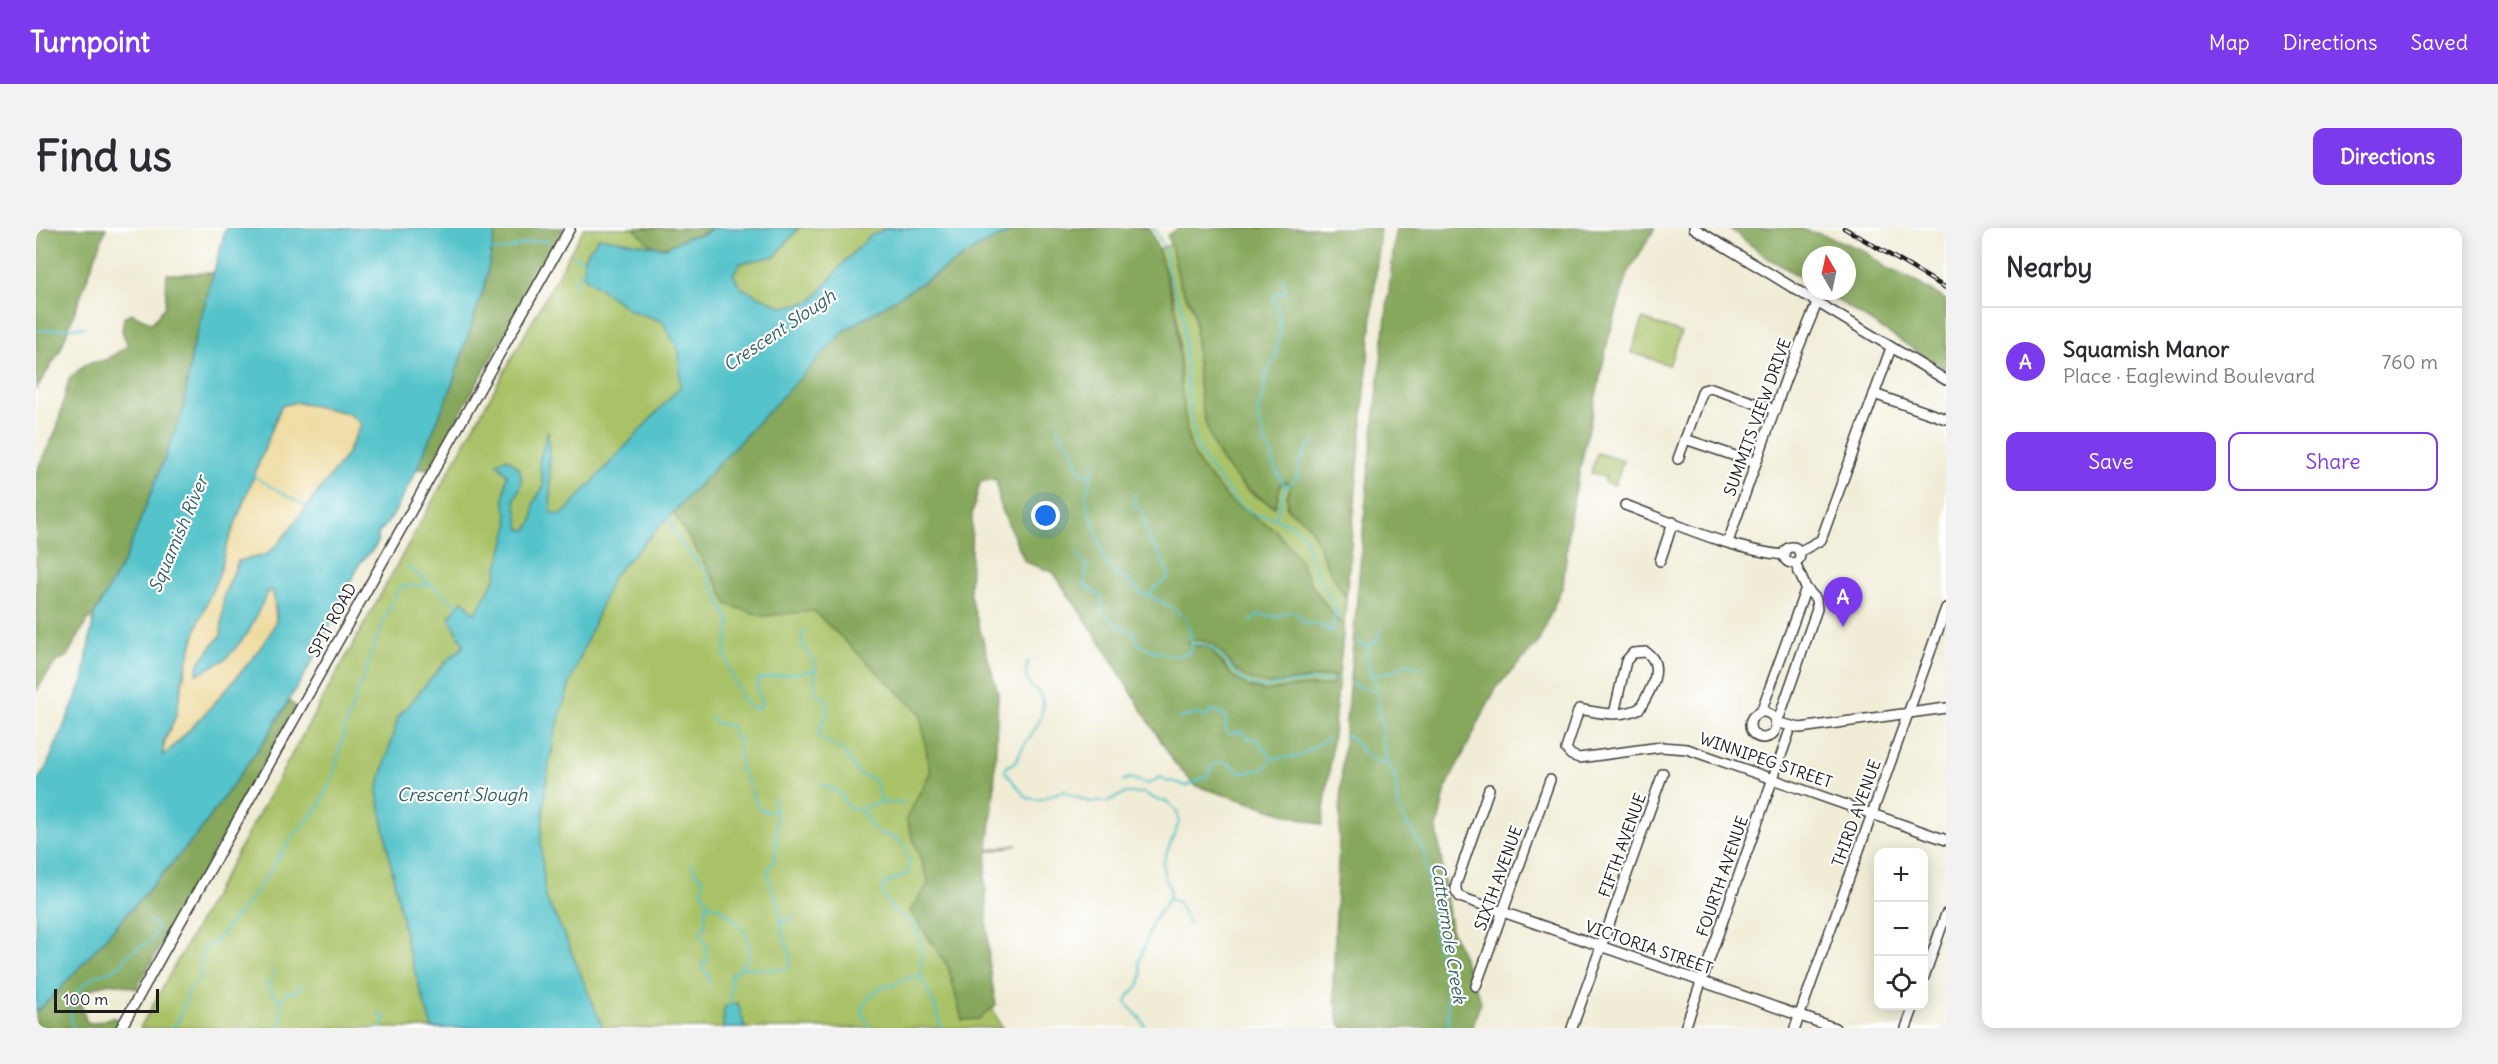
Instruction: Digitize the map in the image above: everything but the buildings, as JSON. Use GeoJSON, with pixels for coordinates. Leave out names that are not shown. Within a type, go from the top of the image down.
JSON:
{"type":"FeatureCollection","features":[{"type":"Feature","properties":{"kind":"street","name":"SPIT ROAD"},"geometry":{"type":"LineString","coordinates":[[121,1028],[570,228]]}},
{"type":"Feature","properties":{"kind":"street"},"geometry":{"type":"LineString","coordinates":[[1694,228],[1946,380]]}},
{"type":"Feature","properties":{"kind":"street","name":"SUMMITS VIEW DRIVE"},"geometry":{"type":"LineString","coordinates":[[1728,542],[1775,410],[1817,303]]}},
{"type":"Feature","properties":{"kind":"street"},"geometry":{"type":"LineString","coordinates":[[1799,552],[1821,540],[1891,348]]}},
{"type":"Feature","properties":{"kind":"street"},"geometry":{"type":"LineString","coordinates":[[1678,459],[1701,392],[1707,388],[1775,410]]}},
{"type":"Feature","properties":{"kind":"street"},"geometry":{"type":"LineString","coordinates":[[1874,394],[1946,418]]}},
{"type":"Feature","properties":{"kind":"street"},"geometry":{"type":"LineString","coordinates":[[1685,439],[1756,463]]}},
{"type":"Feature","properties":{"kind":"street"},"geometry":{"type":"LineString","coordinates":[[1625,505],[1728,542],[1784,555]]}},
{"type":"Feature","properties":{"kind":"street"},"geometry":{"type":"LineString","coordinates":[[1660,561],[1673,522]]}},
{"type":"Feature","properties":{"kind":"street"},"geometry":{"type":"LineString","coordinates":[[1784,555],[1790,547],[1799,552]]}},
{"type":"Feature","properties":{"kind":"street"},"geometry":{"type":"LineString","coordinates":[[1795,563],[1799,558],[1799,552]]}},
{"type":"Feature","properties":{"kind":"street"},"geometry":{"type":"LineString","coordinates":[[1784,555],[1786,561],[1795,563]]}},
{"type":"Feature","properties":{"kind":"street"},"geometry":{"type":"LineString","coordinates":[[1769,736],[1780,715],[1817,609],[1816,599],[1806,588],[1795,563]]}},
{"type":"Feature","properties":{"kind":"street"},"geometry":{"type":"LineString","coordinates":[[1806,588],[1761,712],[1752,718],[1750,729],[1758,737],[1789,733],[1800,728],[1946,708]]}},
{"type":"Feature","properties":{"kind":"street","name":"THIRD AVENUE"},"geometry":{"type":"LineString","coordinates":[[1795,1028],[1946,608]]}},
{"type":"Feature","properties":{"kind":"street"},"geometry":{"type":"LineString","coordinates":[[1638,652],[1646,652],[1654,659],[1657,667],[1642,705],[1633,711],[1614,714],[1628,657],[1638,652]]}},
{"type":"Feature","properties":{"kind":"street","name":"WINNIPEG STREET"},"geometry":{"type":"LineString","coordinates":[[1614,714],[1579,709],[1567,741],[1566,749],[1571,755],[1579,758],[1676,747],[1773,777],[1946,840]]}},
{"type":"Feature","properties":{"kind":"street"},"geometry":{"type":"LineString","coordinates":[[1761,712],[1769,714],[1775,721],[1800,728]]}},
{"type":"Feature","properties":{"kind":"street","name":"FOURTH AVENUE"},"geometry":{"type":"LineString","coordinates":[[1685,1028],[1789,733]]}},
{"type":"Feature","properties":{"kind":"street","name":"FIFTH AVENUE"},"geometry":{"type":"LineString","coordinates":[[1572,1028],[1663,773]]}},
{"type":"Feature","properties":{"kind":"street","name":"SIXTH AVENUE"},"geometry":{"type":"LineString","coordinates":[[1476,986],[1550,780]]}},
{"type":"Feature","properties":{"kind":"street","name":"VICTORIA STREET"},"geometry":{"type":"LineString","coordinates":[[1489,789],[1456,885],[1456,891],[1460,897],[1835,1028]]}},
{"type":"Feature","properties":{"kind":"street"},"geometry":{"type":"LineString","coordinates":[[1928,963],[1946,914]]}},
{"type":"Feature","properties":{"kind":"street"},"geometry":{"type":"LineString","coordinates":[[1906,1028],[1912,1010]]}},
{"type":"Feature","properties":{"kind":"green space"},"geometry":{"type":"Polygon","coordinates":[[[36,228],[106,228],[60,351],[36,389],[36,228]]]}},
{"type":"Feature","properties":{"kind":"green space"},"geometry":{"type":"Polygon","coordinates":[[[496,228],[564,228],[429,469],[417,469],[451,388],[485,284],[496,228]]]}},
{"type":"Feature","properties":{"kind":"green space"},"geometry":{"type":"Polygon","coordinates":[[[584,228],[993,228],[985,257],[947,700],[973,852],[1017,845],[968,857],[989,1002],[1002,1028],[140,1028],[584,228]]]}},
{"type":"Feature","properties":{"kind":"green space"},"geometry":{"type":"Polygon","coordinates":[[[634,228],[711,228],[702,234],[668,246],[657,247],[647,242],[634,228]]]}},
{"type":"Feature","properties":{"kind":"green space"},"geometry":{"type":"Polygon","coordinates":[[[1020,228],[1149,228],[1158,249],[1176,310],[1181,386],[1189,444],[1201,467],[1231,502],[1275,530],[1298,557],[1311,584],[1336,619],[1344,625],[1322,825],[1196,786],[1175,764],[1101,643],[1053,572],[1025,562],[1000,505],[996,479],[980,482],[972,514],[970,595],[998,693],[994,794],[985,875],[989,965],[996,1005],[979,1019],[962,1020],[948,966],[910,911],[929,883],[906,819],[930,773],[920,713],[814,611],[763,616],[728,605],[673,512],[844,331],[982,245],[1020,228]],[[1202,641],[1188,642],[1190,646],[1205,646],[1213,652],[1231,675],[1249,687],[1265,691],[1332,685],[1334,676],[1268,684],[1251,680],[1237,671],[1214,646],[1202,641]]]}},
{"type":"Feature","properties":{"kind":"green space"},"geometry":{"type":"Polygon","coordinates":[[[1180,228],[1380,228],[1346,598],[1327,565],[1314,533],[1304,521],[1288,510],[1287,495],[1291,485],[1286,482],[1281,484],[1275,507],[1253,493],[1236,478],[1213,445],[1202,406],[1194,312],[1180,283],[1167,235],[1180,228]]]}},
{"type":"Feature","properties":{"kind":"green space"},"geometry":{"type":"Polygon","coordinates":[[[1396,228],[1655,228],[1628,273],[1608,340],[1571,511],[1563,585],[1538,643],[1496,688],[1446,788],[1437,828],[1451,929],[1481,1001],[1472,1028],[1343,1028],[1339,1022],[1333,986],[1342,767],[1368,476],[1396,228]]]}},
{"type":"Feature","properties":{"kind":"green space"},"geometry":{"type":"Polygon","coordinates":[[[1729,228],[1798,228],[1852,246],[1802,246],[1802,278],[1766,257],[1729,228]]]}},
{"type":"Feature","properties":{"kind":"green space"},"geometry":{"type":"Polygon","coordinates":[[[1172,244],[1180,285],[1194,311],[1199,387],[1241,484],[1253,495],[1275,507],[1281,484],[1286,482],[1291,485],[1286,506],[1314,531],[1327,565],[1346,598],[1344,625],[1326,608],[1287,544],[1224,496],[1200,466],[1186,429],[1181,390],[1179,329],[1171,287],[1158,249],[1172,244]]]}},
{"type":"Feature","properties":{"kind":"green space"},"geometry":{"type":"Polygon","coordinates":[[[1856,247],[1863,250],[1884,267],[1909,278],[1946,300],[1946,370],[1837,300],[1856,300],[1856,247]]]}},
{"type":"Feature","properties":{"kind":"green space"},"geometry":{"type":"Polygon","coordinates":[[[214,273],[193,346],[183,411],[126,557],[94,615],[87,621],[67,656],[55,663],[36,691],[36,472],[57,428],[69,379],[86,364],[106,360],[128,346],[122,331],[124,317],[131,313],[152,323],[165,307],[167,274],[214,273]]]}},
{"type":"Feature","properties":{"kind":"green space"},"geometry":{"type":"Polygon","coordinates":[[[1643,319],[1681,333],[1669,365],[1631,352],[1643,319]]]}},
{"type":"Feature","properties":{"kind":"green space"},"geometry":{"type":"Polygon","coordinates":[[[1597,453],[1623,461],[1615,485],[1604,482],[1605,477],[1591,473],[1597,453]]]}},
{"type":"Feature","properties":{"kind":"green space"},"geometry":{"type":"Polygon","coordinates":[[[1194,640],[1215,644],[1237,671],[1268,684],[1334,676],[1332,686],[1291,687],[1265,691],[1249,687],[1231,675],[1222,662],[1189,646],[1188,642],[1194,640]]]}},
{"type":"Feature","properties":{"kind":"green space"},"geometry":{"type":"Polygon","coordinates":[[[289,701],[296,707],[136,989],[109,984],[83,994],[81,1005],[87,1023],[95,1023],[112,1017],[120,1021],[116,1028],[36,1028],[36,1012],[60,989],[198,834],[270,732],[289,701]]]}},
{"type":"Feature","properties":{"kind":"sand"},"geometry":{"type":"Polygon","coordinates":[[[296,402],[348,413],[362,423],[345,457],[279,543],[266,555],[238,561],[224,595],[221,635],[200,661],[248,633],[267,591],[273,591],[276,620],[267,642],[190,731],[163,756],[164,744],[176,713],[194,635],[220,569],[225,550],[281,406],[296,402]]]}},
{"type":"Feature","properties":{"kind":"water","name":"Squamish River"},"geometry":{"type":"Polygon","coordinates":[[[226,228],[496,228],[485,284],[451,388],[417,469],[392,517],[378,534],[378,542],[360,563],[319,650],[270,732],[198,834],[60,989],[36,1012],[36,783],[46,768],[83,681],[94,615],[126,557],[183,411],[193,347],[226,228]],[[296,402],[281,406],[225,550],[220,572],[198,624],[184,672],[176,716],[163,743],[163,756],[227,689],[272,630],[276,613],[273,591],[268,591],[248,633],[226,659],[199,674],[196,673],[200,661],[221,635],[224,595],[239,561],[266,555],[279,543],[345,457],[361,424],[348,413],[296,402]]]}},
{"type":"Feature","properties":{"kind":"water","name":"Crescent Slough"},"geometry":{"type":"Polygon","coordinates":[[[711,228],[799,228],[775,256],[741,263],[733,274],[741,288],[783,307],[812,301],[845,261],[870,236],[887,228],[1020,228],[982,245],[844,331],[613,576],[570,683],[555,733],[546,783],[541,841],[545,896],[564,934],[603,1028],[432,1028],[407,946],[377,792],[398,717],[446,661],[464,646],[449,617],[463,600],[475,614],[495,579],[509,525],[504,499],[507,474],[497,463],[507,458],[519,468],[522,482],[515,500],[520,529],[527,530],[533,520],[534,502],[544,486],[539,463],[548,430],[551,513],[562,515],[680,387],[679,351],[662,321],[631,311],[584,277],[584,257],[599,237],[665,248],[688,237],[705,234],[711,228]]]}},
{"type":"Feature","properties":{"kind":"water"},"geometry":{"type":"Polygon","coordinates":[[[738,1003],[745,1028],[723,1028],[724,1007],[738,1003]]]}},
{"type":"Feature","properties":{"kind":"waterway","name":"Cattermole Creek"},"geometry":{"type":"LineString","coordinates":[[1154,228],[1165,249],[1169,274],[1183,312],[1188,400],[1196,446],[1235,500],[1255,515],[1276,518],[1296,528],[1305,537],[1310,560],[1340,618]]}},
{"type":"Feature","properties":{"kind":"waterway"},"geometry":{"type":"LineString","coordinates":[[490,250],[541,241],[549,242]]}},
{"type":"Feature","properties":{"kind":"waterway"},"geometry":{"type":"LineString","coordinates":[[574,255],[586,263]]}},
{"type":"Feature","properties":{"kind":"waterway"},"geometry":{"type":"LineString","coordinates":[[574,286],[574,281],[579,279],[580,273],[585,271]]}},
{"type":"Feature","properties":{"kind":"waterway"},"geometry":{"type":"LineString","coordinates":[[1282,278],[1286,291],[1274,295],[1273,298],[1279,310],[1280,330],[1276,357],[1264,379],[1265,388],[1257,414],[1265,442],[1272,456],[1272,463],[1285,487]]}},
{"type":"Feature","properties":{"kind":"waterway"},"geometry":{"type":"LineString","coordinates":[[36,331],[84,327]]}},
{"type":"Feature","properties":{"kind":"waterway"},"geometry":{"type":"LineString","coordinates":[[1057,425],[1062,438],[1072,446],[1080,472],[1091,477],[1086,493],[1087,500],[1107,564],[1116,575],[1129,580],[1142,594],[1162,602],[1182,615],[1189,625],[1193,644],[1189,653],[1169,655],[1138,644],[1133,631],[1121,627],[1102,611],[1102,598],[1084,584],[1087,569],[1076,551]]}},
{"type":"Feature","properties":{"kind":"waterway"},"geometry":{"type":"LineString","coordinates":[[1276,518],[1285,487],[1298,477],[1299,463],[1313,442]]}},
{"type":"Feature","properties":{"kind":"waterway"},"geometry":{"type":"LineString","coordinates":[[1091,477],[1094,462]]}},
{"type":"Feature","properties":{"kind":"waterway"},"geometry":{"type":"LineString","coordinates":[[251,475],[309,508]]}},
{"type":"Feature","properties":{"kind":"waterway"},"geometry":{"type":"LineString","coordinates":[[1135,493],[1134,505],[1141,510],[1150,542],[1157,549],[1169,575],[1154,588],[1150,595]]}},
{"type":"Feature","properties":{"kind":"waterway"},"geometry":{"type":"LineString","coordinates":[[669,517],[678,540],[706,572],[730,623],[725,653],[741,697],[747,705],[756,710],[762,703],[757,691],[758,679],[815,670]]}},
{"type":"Feature","properties":{"kind":"waterway"},"geometry":{"type":"LineString","coordinates":[[407,566],[431,584]]}},
{"type":"Feature","properties":{"kind":"waterway"},"geometry":{"type":"LineString","coordinates":[[171,1028],[178,1022],[188,992],[200,978],[203,948],[213,944],[257,891],[293,836],[319,807],[333,777],[345,727],[384,620],[398,590],[403,586],[432,585],[458,607]]}},
{"type":"Feature","properties":{"kind":"waterway"},"geometry":{"type":"LineString","coordinates":[[1251,621],[1259,615],[1276,617],[1294,612],[1304,623],[1320,625],[1332,631],[1335,612]]}},
{"type":"Feature","properties":{"kind":"waterway"},"geometry":{"type":"LineString","coordinates":[[804,629],[803,645],[815,665],[815,691],[827,700],[828,707],[819,736],[844,752],[860,775],[874,781],[882,803],[864,806],[862,811],[876,832],[898,839],[908,855],[907,874],[884,884],[882,892],[893,910],[912,922],[919,933],[921,976],[936,1009],[941,1028]]}},
{"type":"Feature","properties":{"kind":"waterway"},"geometry":{"type":"LineString","coordinates":[[1367,646],[1377,641],[1381,629]]}},
{"type":"Feature","properties":{"kind":"waterway","name":"Cattermole Creek"},"geometry":{"type":"LineString","coordinates":[[1357,642],[1366,646],[1370,671],[1375,682],[1387,763],[1395,775],[1398,806],[1423,850],[1426,862],[1436,942],[1446,981],[1449,1028]]}},
{"type":"Feature","properties":{"kind":"waterway"},"geometry":{"type":"LineString","coordinates":[[1193,644],[1210,647],[1239,677],[1260,687],[1285,683],[1333,681]]}},
{"type":"Feature","properties":{"kind":"waterway"},"geometry":{"type":"LineString","coordinates":[[1028,661],[1027,678],[1029,684],[1043,700],[1042,715],[1016,762],[1006,767],[1005,772],[1027,798],[1039,800],[1062,791],[1090,802],[1106,802],[1126,793],[1144,793],[1157,800],[1168,802],[1177,812],[1179,822],[1163,862],[1170,896],[1152,923],[1139,962],[1142,974],[1140,984],[1129,995],[1126,1002],[1145,1028]]}},
{"type":"Feature","properties":{"kind":"waterway"},"geometry":{"type":"LineString","coordinates":[[1374,675],[1394,671],[1407,663],[1421,668]]}},
{"type":"Feature","properties":{"kind":"waterway"},"geometry":{"type":"LineString","coordinates":[[1350,684],[1374,691]]}},
{"type":"Feature","properties":{"kind":"waterway"},"geometry":{"type":"LineString","coordinates":[[1178,719],[1196,714],[1206,718],[1210,711],[1216,710],[1226,718],[1226,730],[1229,734],[1241,731],[1248,739],[1255,738],[1273,758],[1298,757],[1328,738]]}},
{"type":"Feature","properties":{"kind":"waterway"},"geometry":{"type":"LineString","coordinates":[[711,717],[715,723],[731,726],[735,738],[738,739],[741,765],[739,770],[744,773],[759,809],[769,812],[776,810]]}},
{"type":"Feature","properties":{"kind":"waterway"},"geometry":{"type":"LineString","coordinates":[[1346,735],[1369,758],[1380,763],[1387,763]]}},
{"type":"Feature","properties":{"kind":"waterway"},"geometry":{"type":"LineString","coordinates":[[1123,781],[1129,778],[1148,784],[1161,777],[1167,782],[1173,781],[1186,786],[1207,777],[1211,768],[1219,762],[1227,763],[1242,773],[1264,769],[1273,759]]}},
{"type":"Feature","properties":{"kind":"waterway"},"geometry":{"type":"LineString","coordinates":[[821,784],[840,793],[849,808],[861,811]]}},
{"type":"Feature","properties":{"kind":"waterway"},"geometry":{"type":"LineString","coordinates":[[741,967],[779,970],[788,968],[790,964],[790,955],[782,933],[780,910],[768,878],[769,866],[774,862],[776,849],[773,798]]}},
{"type":"Feature","properties":{"kind":"waterway"},"geometry":{"type":"LineString","coordinates":[[882,803],[903,802]]}},
{"type":"Feature","properties":{"kind":"waterway"},"geometry":{"type":"LineString","coordinates":[[692,863],[696,874],[703,879],[702,891],[710,905]]}},
{"type":"Feature","properties":{"kind":"waterway"},"geometry":{"type":"LineString","coordinates":[[1168,899],[1178,902],[1189,925]]}},
{"type":"Feature","properties":{"kind":"waterway"},"geometry":{"type":"LineString","coordinates":[[709,983],[708,974],[701,967],[707,960],[706,944],[700,933],[705,927],[706,905],[710,905]]}},
{"type":"Feature","properties":{"kind":"waterway"},"geometry":{"type":"LineString","coordinates":[[710,905],[720,908],[733,919],[745,933],[748,941],[749,948],[745,962],[731,975],[730,1005]]}},
{"type":"Feature","properties":{"kind":"waterway"},"geometry":{"type":"LineString","coordinates":[[781,923],[795,915]]}},
{"type":"Feature","properties":{"kind":"waterway"},"geometry":{"type":"LineString","coordinates":[[73,1028],[72,1004],[79,990],[91,979],[117,967],[129,955],[147,943],[157,928],[150,920]]}},
{"type":"Feature","properties":{"kind":"waterway"},"geometry":{"type":"LineString","coordinates":[[274,971],[274,975],[266,985],[278,1000]]}},
{"type":"Feature","properties":{"kind":"waterway"},"geometry":{"type":"LineString","coordinates":[[870,1028],[862,1013],[863,1005],[870,996],[884,986],[893,986],[902,979],[920,976]]}},
{"type":"Feature","properties":{"kind":"waterway"},"geometry":{"type":"LineString","coordinates":[[279,1028],[282,1022],[279,1001],[287,992],[295,992],[300,988],[298,983]]}},
{"type":"Feature","properties":{"kind":"waterway"},"geometry":{"type":"LineString","coordinates":[[378,1013],[386,1019],[381,1028]]}},
{"type":"Feature","properties":{"kind":"railway"},"geometry":{"type":"LineString","coordinates":[[1844,228],[1946,288]]}},
{"type":"Feature","properties":{"kind":"place","name":"Squamish Manor"},"geometry":{"type":"Point","coordinates":[1843,627]}}]}
